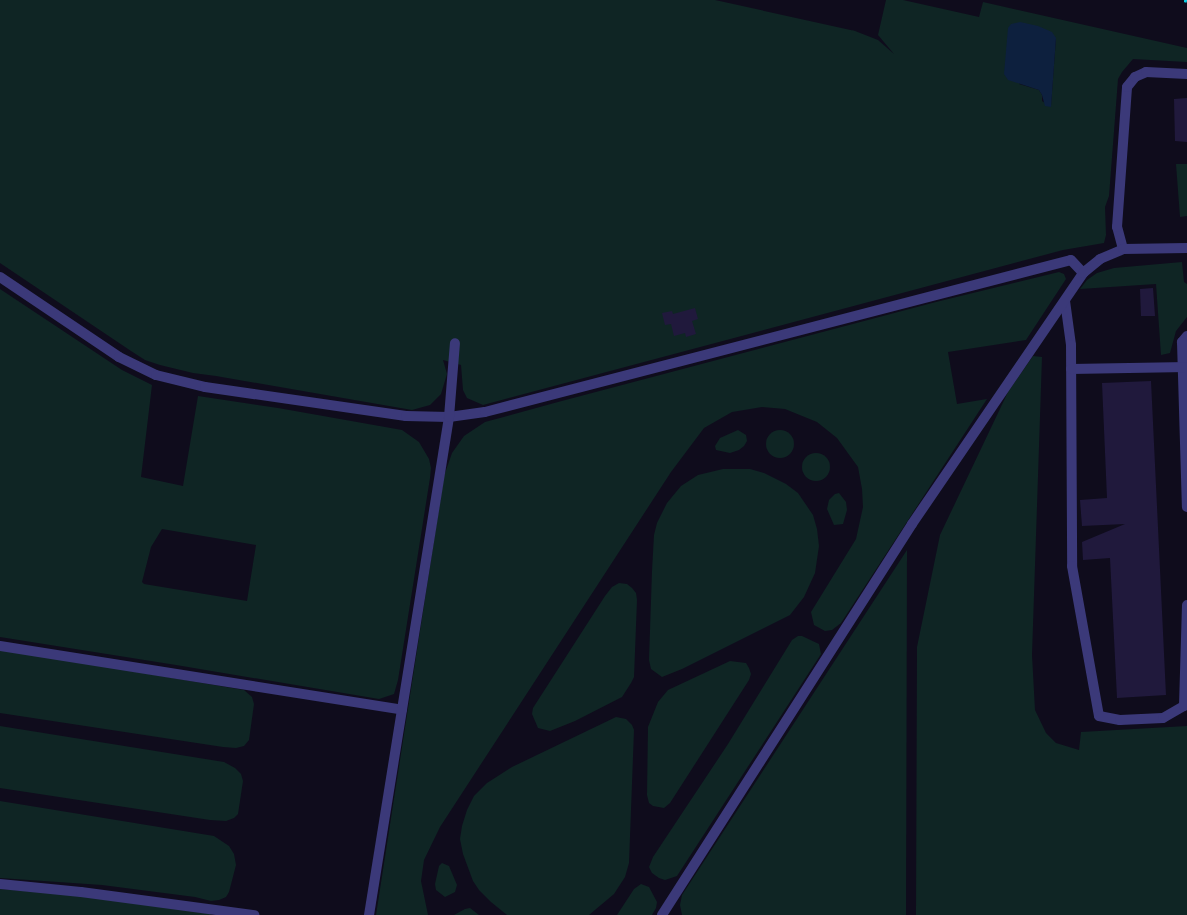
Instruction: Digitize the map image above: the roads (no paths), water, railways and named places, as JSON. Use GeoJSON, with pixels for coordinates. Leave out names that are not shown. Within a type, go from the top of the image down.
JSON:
{"type":"FeatureCollection","features":[{"type":"Feature","properties":{"kind":"street"},"geometry":{"type":"LineString","coordinates":[[1123,249],[1117,227],[1127,87],[1135,77],[1146,72],[1187,74]]}},
{"type":"Feature","properties":{"kind":"street"},"geometry":{"type":"LineString","coordinates":[[662,915],[912,524],[1083,273],[1100,259],[1123,249],[1187,248]]}},
{"type":"Feature","properties":{"kind":"street"},"geometry":{"type":"LineString","coordinates":[[0,278],[119,356],[156,375],[205,387],[406,416],[449,417],[485,412],[1071,260],[1083,273]]}},
{"type":"Feature","properties":{"kind":"street"},"geometry":{"type":"LineString","coordinates":[[1065,300],[1071,346],[1072,566],[1099,716],[1120,720],[1163,718],[1184,706],[1187,605]]}},
{"type":"Feature","properties":{"kind":"street"},"geometry":{"type":"LineString","coordinates":[[1187,336],[1182,342],[1185,367],[1187,507]]}},
{"type":"Feature","properties":{"kind":"street"},"geometry":{"type":"LineString","coordinates":[[370,915],[449,417],[455,343]]}},
{"type":"Feature","properties":{"kind":"street"},"geometry":{"type":"LineString","coordinates":[[1071,369],[1185,367]]}},
{"type":"Feature","properties":{"kind":"street"},"geometry":{"type":"LineString","coordinates":[[0,646],[402,710]]}},
{"type":"Feature","properties":{"kind":"street"},"geometry":{"type":"LineString","coordinates":[[0,884],[81,892],[254,915]]}},
{"type":"Feature","properties":{"kind":"water"},"geometry":{"type":"Polygon","coordinates":[[[1020,22],[1038,26],[1052,32],[1056,38],[1051,107],[1045,106],[1039,90],[1008,80],[1004,74],[1008,28],[1011,24],[1020,22]]]}}]}
